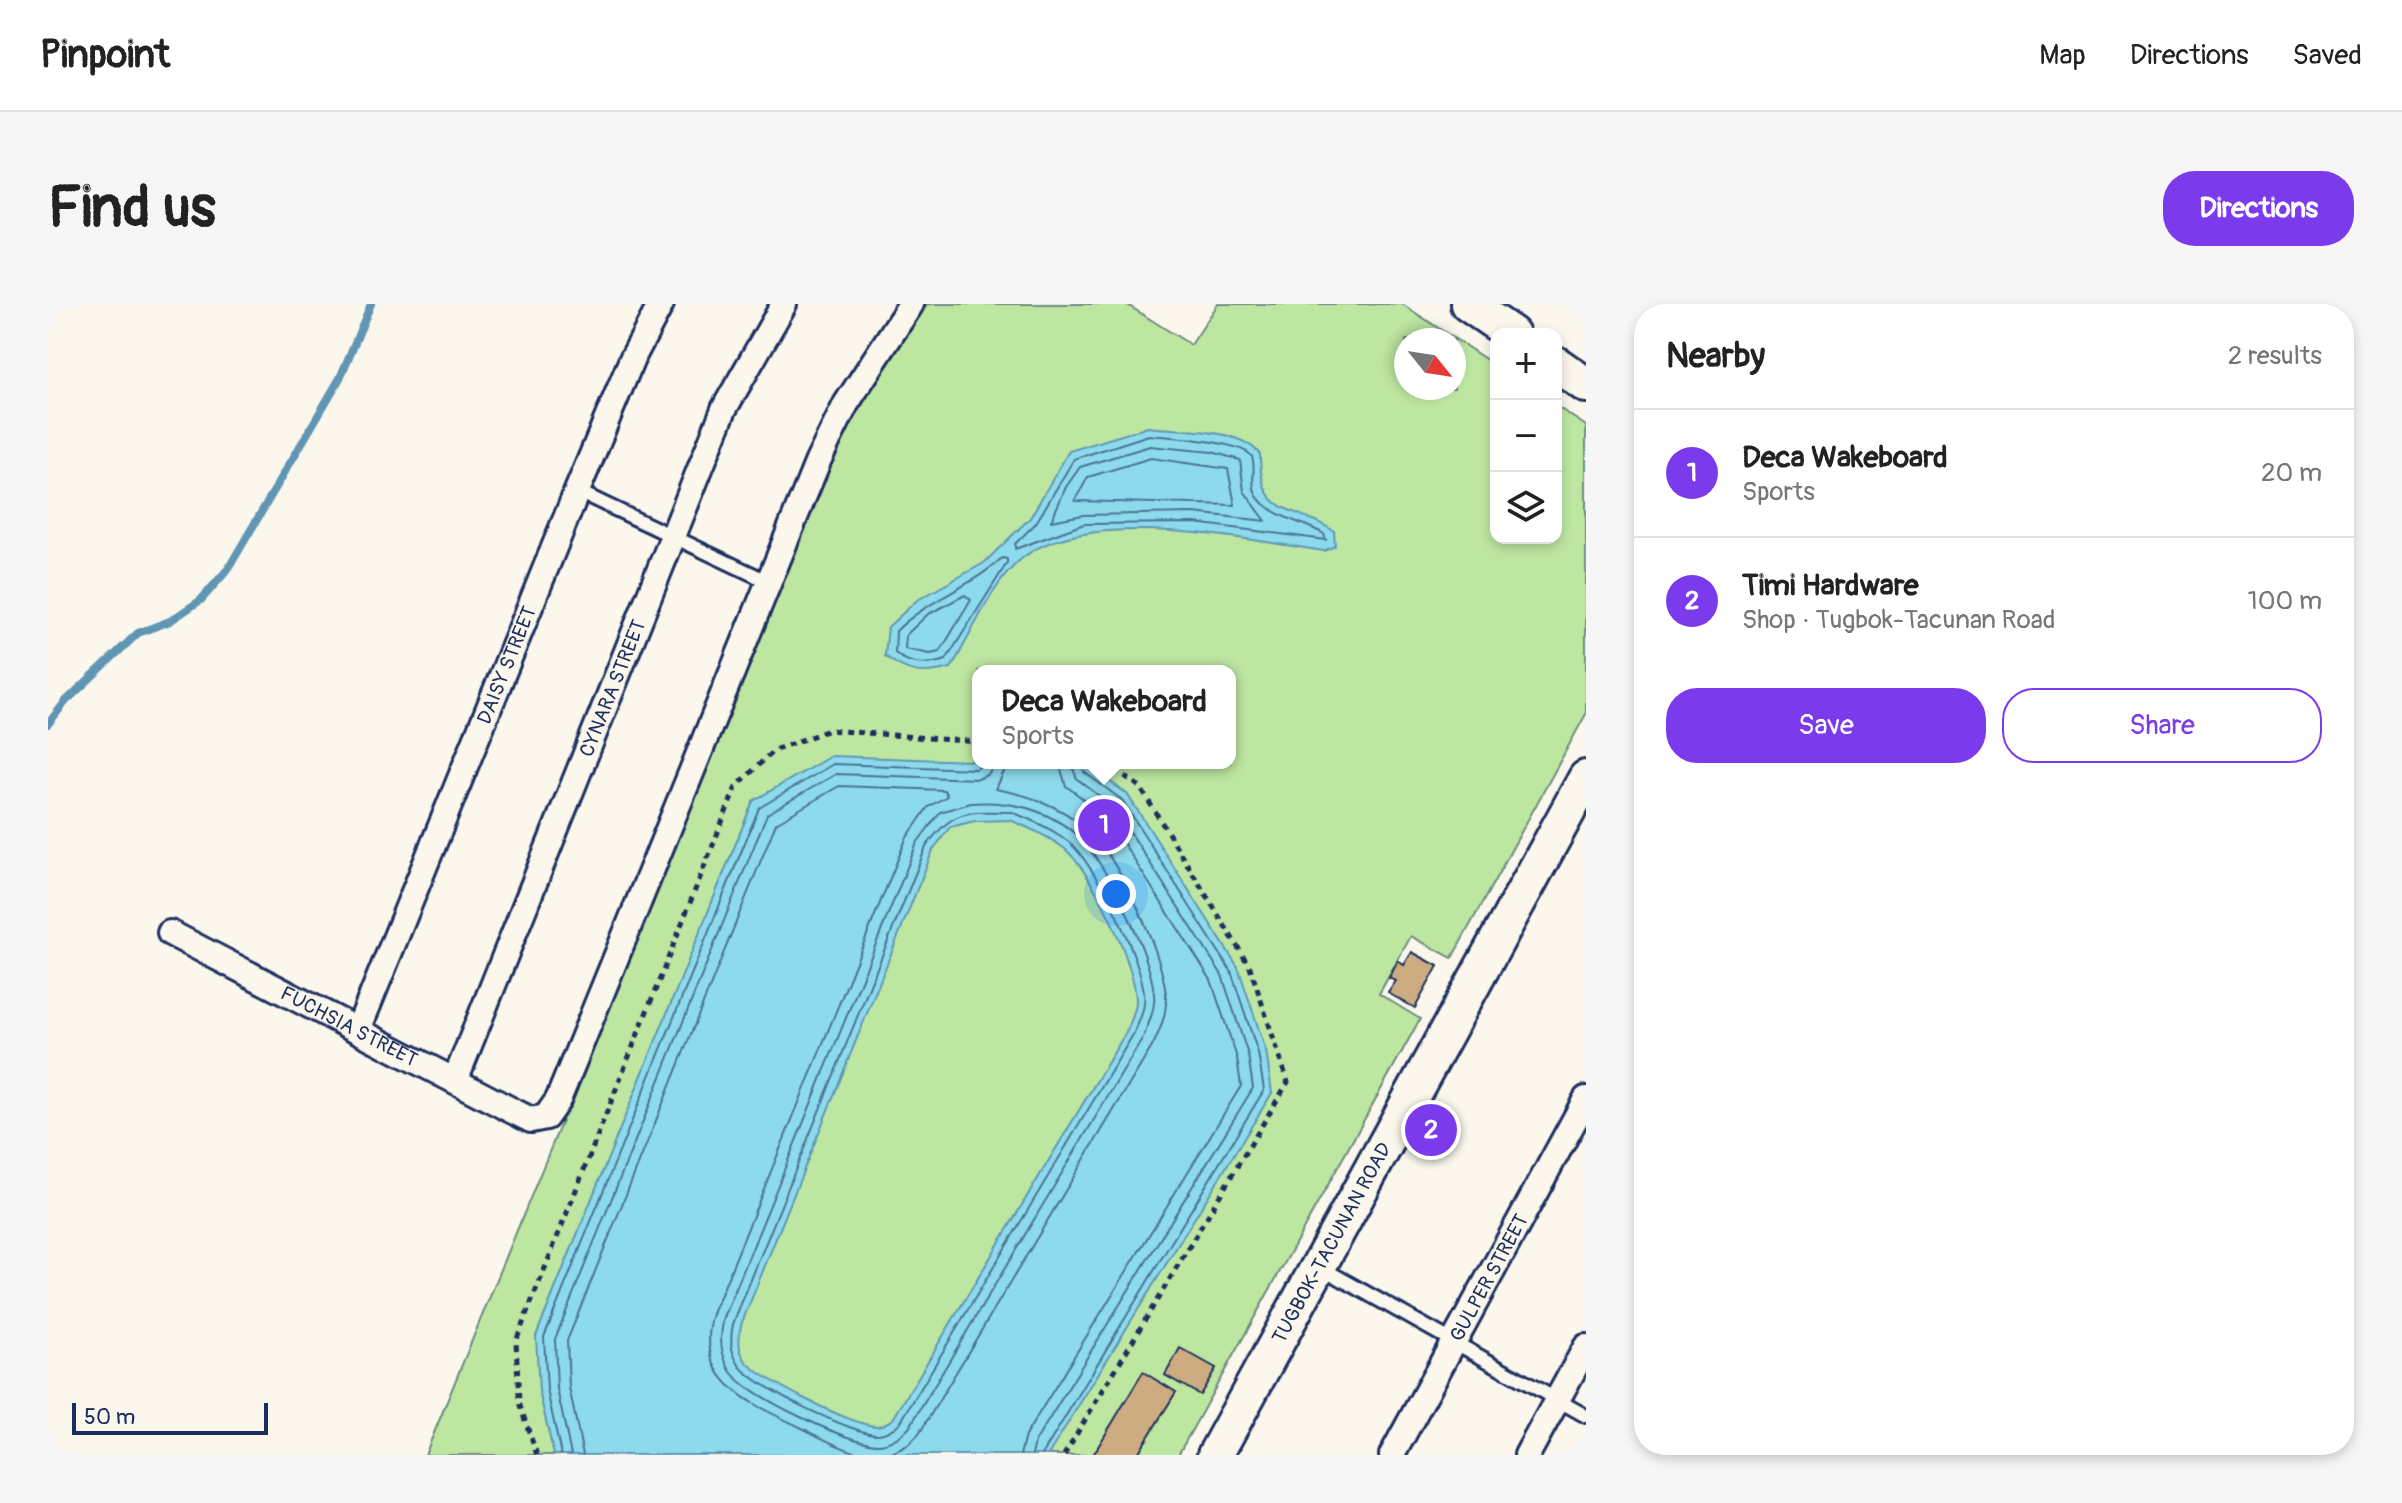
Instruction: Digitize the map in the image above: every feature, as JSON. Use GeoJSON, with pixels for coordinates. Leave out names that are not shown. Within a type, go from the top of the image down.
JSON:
{"type":"FeatureCollection","features":[{"type":"Feature","properties":{"kind":"street","name":"DAISY STREET"},"geometry":{"type":"LineString","coordinates":[[358,1030],[632,359],[661,304]]}},
{"type":"Feature","properties":{"kind":"street","name":"CYNARA STREET"},"geometry":{"type":"LineString","coordinates":[[456,1078],[724,409],[784,304]]}},
{"type":"Feature","properties":{"kind":"street"},"geometry":{"type":"LineString","coordinates":[[769,582],[832,432],[911,304]]}},
{"type":"Feature","properties":{"kind":"street"},"geometry":{"type":"LineString","coordinates":[[1468,304],[1503,328]]}},
{"type":"Feature","properties":{"kind":"street"},"geometry":{"type":"LineString","coordinates":[[1562,368],[1586,385]]}},
{"type":"Feature","properties":{"kind":"street","name":"FUCHSIA STREET"},"geometry":{"type":"LineString","coordinates":[[170,933],[456,1078],[531,1120],[546,1117],[558,1100],[769,582]]}},
{"type":"Feature","properties":{"kind":"street","name":"TUGBOK-TACUNAN ROAD"},"geometry":{"type":"LineString","coordinates":[[1215,1455],[1586,778]]}},
{"type":"Feature","properties":{"kind":"street","name":"GULPER STREET"},"geometry":{"type":"LineString","coordinates":[[1392,1455],[1586,1099]]}},
{"type":"Feature","properties":{"kind":"street"},"geometry":{"type":"LineString","coordinates":[[1527,1455],[1586,1347]]}},
{"type":"Feature","properties":{"kind":"lane"},"geometry":{"type":"LineString","coordinates":[[577,491],[670,538],[769,582]]}},
{"type":"Feature","properties":{"kind":"lane"},"geometry":{"type":"LineString","coordinates":[[1318,1266],[1586,1416]]}},
{"type":"Feature","properties":{"kind":"path"},"geometry":{"type":"LineString","coordinates":[[537,1455],[519,1403],[516,1341],[736,787],[774,750],[829,730],[972,742]]}},
{"type":"Feature","properties":{"kind":"path"},"geometry":{"type":"LineString","coordinates":[[1064,1455],[1288,1082],[1250,967],[1140,787],[1115,769]]}},
{"type":"Feature","properties":{"kind":"green space"},"geometry":{"type":"Polygon","coordinates":[[[927,304],[1126,304],[1191,345],[1218,304],[1402,304],[1438,328],[1394,328],[1394,400],[1466,400],[1466,346],[1490,362],[1490,544],[1562,544],[1562,410],[1586,426],[1586,714],[1452,958],[1411,936],[1379,994],[1420,1019],[1178,1455],[425,1455],[845,430],[927,304]]]}},
{"type":"Feature","properties":{"kind":"water"},"geometry":{"type":"Polygon","coordinates":[[[1148,427],[1223,435],[1250,445],[1260,454],[1265,489],[1272,499],[1280,506],[1334,531],[1335,546],[1324,551],[1167,531],[1123,530],[1083,534],[1048,543],[1020,560],[1009,571],[951,668],[932,672],[909,670],[885,656],[888,627],[916,601],[984,563],[1030,518],[1069,451],[1148,427]]]}},
{"type":"Feature","properties":{"kind":"water"},"geometry":{"type":"Polygon","coordinates":[[[831,756],[972,761],[972,769],[1093,769],[1127,794],[1238,967],[1266,1051],[1272,1093],[1048,1455],[554,1455],[539,1391],[536,1336],[753,801],[831,756]],[[1010,820],[975,821],[950,827],[933,850],[741,1325],[741,1352],[754,1369],[808,1400],[865,1424],[878,1426],[893,1419],[1128,1029],[1135,1010],[1134,983],[1128,963],[1099,897],[1076,861],[1065,849],[1010,820]]]}},
{"type":"Feature","properties":{"kind":"building"},"geometry":{"type":"Polygon","coordinates":[[[1412,952],[1438,966],[1415,1008],[1388,993],[1396,981],[1389,978],[1398,961],[1404,965],[1412,952]]]}},
{"type":"Feature","properties":{"kind":"building"},"geometry":{"type":"Polygon","coordinates":[[[1180,1348],[1216,1368],[1200,1395],[1165,1375],[1180,1348]]]}},
{"type":"Feature","properties":{"kind":"building"},"geometry":{"type":"Polygon","coordinates":[[[1143,1372],[1176,1392],[1137,1455],[1093,1455],[1143,1372]]]}},
{"type":"Feature","properties":{"kind":"waterway"},"geometry":{"type":"LineString","coordinates":[[48,724],[66,701],[138,633],[170,621],[201,600],[228,569],[340,378],[371,304]]}},
{"type":"Feature","properties":{"kind":"place","name":"Deca Wakeboard"},"geometry":{"type":"Point","coordinates":[1104,825]}},
{"type":"Feature","properties":{"kind":"place","name":"Timi Hardware"},"geometry":{"type":"Point","coordinates":[1431,1130]}}]}
